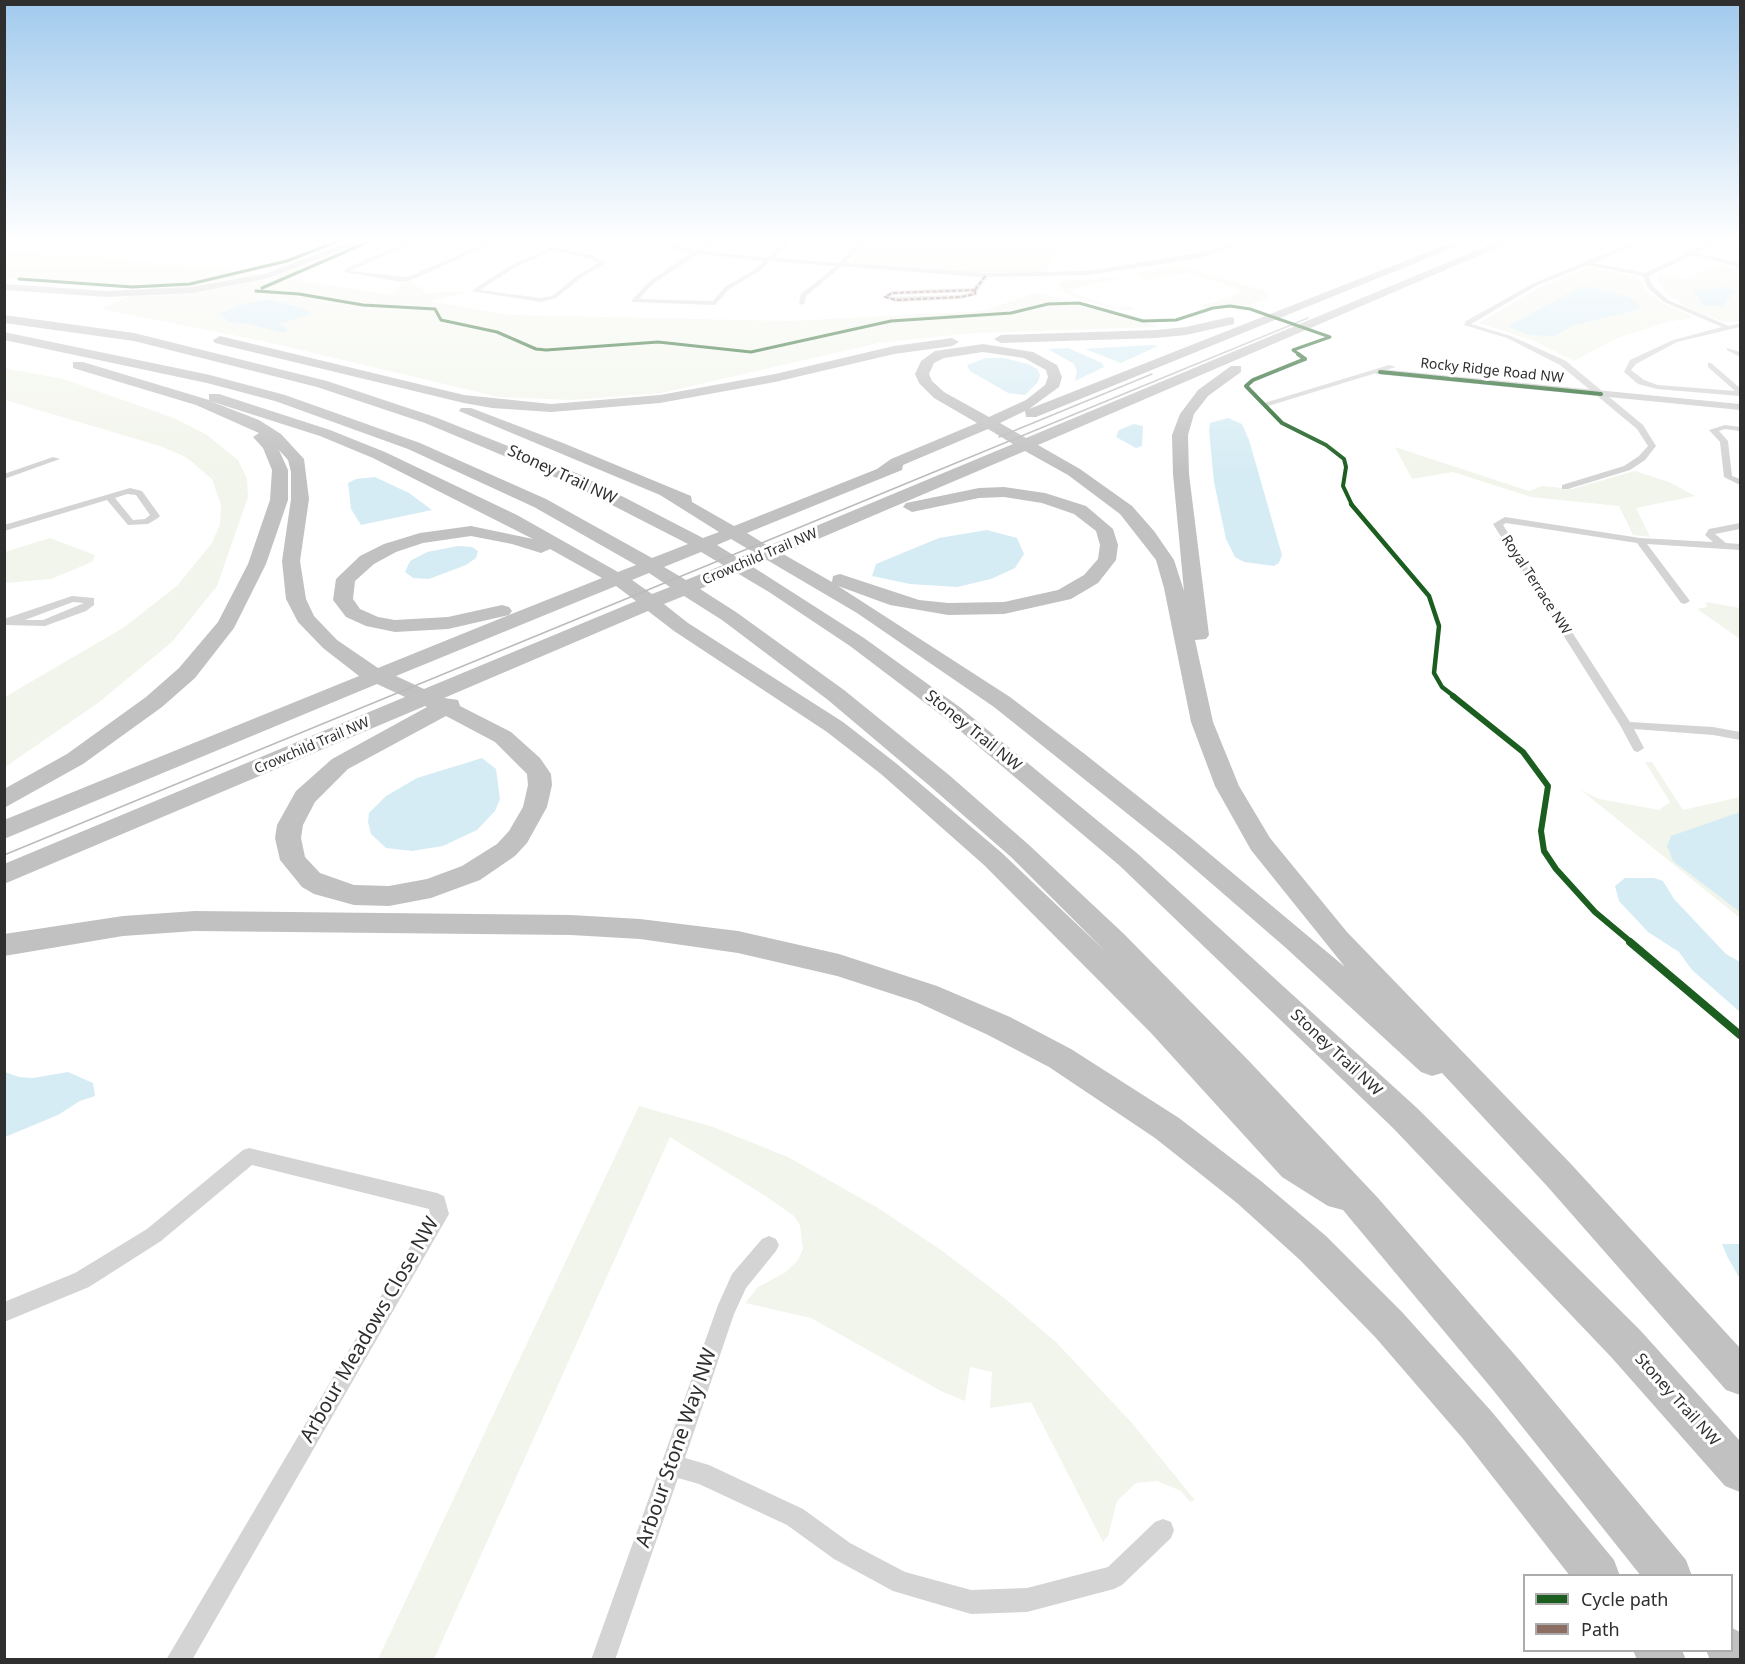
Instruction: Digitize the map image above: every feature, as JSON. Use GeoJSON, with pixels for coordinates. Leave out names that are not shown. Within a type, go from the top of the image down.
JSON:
{"type":"FeatureCollection","features":[{"type":"Feature","properties":{"kind":"highway"},"geometry":{"type":"LineString","coordinates":[[66,316],[102,319],[166,330]]}},
{"type":"Feature","properties":{"kind":"highway"},"geometry":{"type":"LineString","coordinates":[[369,378],[492,405],[551,408],[619,404],[727,388],[857,357],[938,343],[1186,331],[1244,316]]}},
{"type":"Feature","properties":{"kind":"highway","name":"Crowchild Trail NW"},"geometry":{"type":"LineString","coordinates":[[4,830],[673,556],[1277,316]]}},
{"type":"Feature","properties":{"kind":"highway","name":"Crowchild Trail NW"},"geometry":{"type":"LineString","coordinates":[[4,875],[390,724],[619,620],[664,597],[767,554],[799,549],[818,538],[1334,316]]}},
{"type":"Feature","properties":{"kind":"highway"},"geometry":{"type":"LineString","coordinates":[[1214,752],[1181,474],[1180,435],[1188,414],[1203,393],[1229,373],[1353,316]]}},
{"type":"Feature","properties":{"kind":"highway","name":"Stoney Trail NW"},"geometry":{"type":"LineString","coordinates":[[4,319],[134,337],[212,355],[322,384],[430,420],[575,479],[688,537],[776,588],[857,642],[953,713],[1138,868],[1405,1118],[1626,1344],[1740,1470]]}},
{"type":"Feature","properties":{"kind":"highway"},"geometry":{"type":"LineString","coordinates":[[4,336],[76,348],[210,379],[280,398],[414,446],[540,503],[592,531],[729,616],[836,695],[1020,851],[1114,942],[1238,1070],[1366,1210],[1507,1376],[1669,1574]]}},
{"type":"Feature","properties":{"kind":"highway"},"geometry":{"type":"LineString","coordinates":[[207,337],[297,357],[369,378],[557,446],[668,495],[864,609],[1002,702],[1078,760],[1287,933],[1421,1052],[1678,1305]]}},
{"type":"Feature","properties":{"kind":"highway"},"geometry":{"type":"LineString","coordinates":[[882,473],[897,462],[1031,403],[1052,387],[1055,377],[1052,368],[1028,355],[994,349],[949,352],[928,360],[922,374],[926,383],[939,395],[971,413],[1046,456],[1107,494],[1137,521],[1157,546],[1174,588],[1202,722],[1227,786],[1260,844],[1309,908],[1678,1305],[1740,1376]]}},
{"type":"Feature","properties":{"kind":"highway"},"geometry":{"type":"LineString","coordinates":[[59,361],[154,380],[227,401],[324,433],[379,455],[456,490],[561,545],[629,586],[681,627]]}},
{"type":"Feature","properties":{"kind":"highway"},"geometry":{"type":"LineString","coordinates":[[78,365],[201,402],[267,429],[288,447],[296,459],[300,499],[291,561],[291,578],[296,599],[315,630],[367,670],[503,737],[520,751],[539,774],[540,785],[535,807],[518,837],[506,850],[471,873],[431,888],[389,896],[354,895],[324,887],[311,880],[293,860],[288,838],[296,810],[305,797],[340,764],[390,724]]}},
{"type":"Feature","properties":{"kind":"highway"},"geometry":{"type":"LineString","coordinates":[[4,800],[75,759],[154,702],[206,653],[241,600],[257,564],[279,500],[280,470],[270,447],[255,431],[201,402]]}},
{"type":"Feature","properties":{"kind":"highway"},"geometry":{"type":"LineString","coordinates":[[668,495],[688,501],[844,583],[919,606],[958,609],[1004,608],[1064,595],[1080,587],[1102,569],[1107,560],[1109,545],[1104,529],[1080,510],[1045,498],[1004,492],[963,494],[934,501],[818,538]]}},
{"type":"Feature","properties":{"kind":"highway"},"geometry":{"type":"LineString","coordinates":[[673,556],[649,560],[528,603],[462,621],[426,626],[395,626],[373,622],[353,613],[343,600],[342,593],[351,573],[379,553],[420,538],[471,531],[516,539],[551,553],[681,627],[796,700],[889,769],[993,859],[1162,1024],[1294,1166],[1366,1210]]}},
{"type":"Feature","properties":{"kind":"highway"},"geometry":{"type":"LineString","coordinates":[[4,945],[80,931],[195,921],[571,925],[640,929],[738,942],[839,965],[927,994],[999,1026],[1060,1058],[1167,1128],[1249,1192],[1313,1248],[1389,1324],[1478,1426],[1597,1574]]}},
{"type":"Feature","properties":{"kind":"street"},"geometry":{"type":"LineString","coordinates":[[1483,316],[1467,325],[1540,350],[1563,363],[1640,427],[1652,446],[1642,458],[1627,468],[1565,487]]}},
{"type":"Feature","properties":{"kind":"street"},"geometry":{"type":"LineString","coordinates":[[1700,316],[1740,333]]}},
{"type":"Feature","properties":{"kind":"street"},"geometry":{"type":"LineString","coordinates":[[1740,325],[1675,340],[1633,362],[1627,370],[1641,382],[1658,387],[1740,393]]}},
{"type":"Feature","properties":{"kind":"street"},"geometry":{"type":"LineString","coordinates":[[1729,349],[1740,355]]}},
{"type":"Feature","properties":{"kind":"street"},"geometry":{"type":"LineString","coordinates":[[1711,365],[1740,393]]}},
{"type":"Feature","properties":{"kind":"street"},"geometry":{"type":"LineString","coordinates":[[1265,404],[1392,367]]}},
{"type":"Feature","properties":{"kind":"street","name":"Rocky Ridge Road NW"},"geometry":{"type":"LineString","coordinates":[[1392,367],[1455,378]]}},
{"type":"Feature","properties":{"kind":"street","name":"Rocky Ridge Road NW"},"geometry":{"type":"LineString","coordinates":[[1380,372],[1597,391],[1740,407]]}},
{"type":"Feature","properties":{"kind":"street"},"geometry":{"type":"LineString","coordinates":[[1582,379],[1661,395]]}},
{"type":"Feature","properties":{"kind":"street","name":"Rocky Ridge Road NW"},"geometry":{"type":"LineString","coordinates":[[1597,391],[1740,402]]}},
{"type":"Feature","properties":{"kind":"street"},"geometry":{"type":"LineString","coordinates":[[1740,429],[1725,427],[1713,430],[1724,441],[1728,477],[1740,482]]}},
{"type":"Feature","properties":{"kind":"street"},"geometry":{"type":"LineString","coordinates":[[4,477],[56,459]]}},
{"type":"Feature","properties":{"kind":"street"},"geometry":{"type":"LineString","coordinates":[[4,528],[125,492],[137,492],[155,516],[143,523],[131,523],[109,497]]}},
{"type":"Feature","properties":{"kind":"street","name":"Royal Terrace NW"},"geometry":{"type":"LineString","coordinates":[[1626,725],[1497,524],[1505,520],[1640,541],[1740,547]]}},
{"type":"Feature","properties":{"kind":"street"},"geometry":{"type":"LineString","coordinates":[[1724,546],[1710,535],[1712,531],[1740,526]]}},
{"type":"Feature","properties":{"kind":"street"},"geometry":{"type":"LineString","coordinates":[[1640,541],[1685,601]]}},
{"type":"Feature","properties":{"kind":"street"},"geometry":{"type":"LineString","coordinates":[[72,599],[90,600],[89,605],[82,609],[45,623],[8,622],[72,599]]}},
{"type":"Feature","properties":{"kind":"street"},"geometry":{"type":"LineString","coordinates":[[1626,725],[1713,731],[1740,736]]}},
{"type":"Feature","properties":{"kind":"street"},"geometry":{"type":"LineString","coordinates":[[1626,725],[1638,748]]}},
{"type":"Feature","properties":{"kind":"street","name":"Arbour Meadows Close NW"},"geometry":{"type":"LineString","coordinates":[[4,1312],[82,1280],[154,1235],[249,1156],[438,1202],[440,1214],[178,1659]]}},
{"type":"Feature","properties":{"kind":"street","name":"Arbour Stone Way NW"},"geometry":{"type":"LineString","coordinates":[[603,1659],[725,1312],[739,1281],[769,1245]]}},
{"type":"Feature","properties":{"kind":"street"},"geometry":{"type":"LineString","coordinates":[[672,1466],[701,1473],[795,1517],[842,1551],[901,1583],[971,1602],[1027,1600],[1114,1577],[1163,1530]]}},
{"type":"Feature","properties":{"kind":"shaded area"},"geometry":{"type":"Polygon","coordinates":[[[135,316],[541,316],[791,321],[894,316],[1119,316],[1159,327],[972,333],[878,343],[661,393],[572,400],[499,397],[263,341],[135,316]]]}},
{"type":"Feature","properties":{"kind":"shaded area"},"geometry":{"type":"Polygon","coordinates":[[[1492,316],[1693,317],[1663,323],[1617,338],[1574,361],[1534,341],[1479,323],[1492,316]]]}},
{"type":"Feature","properties":{"kind":"shaded area"},"geometry":{"type":"Polygon","coordinates":[[[1707,316],[1740,316],[1740,322],[1724,322],[1707,316]]]}},
{"type":"Feature","properties":{"kind":"shaded area"},"geometry":{"type":"Polygon","coordinates":[[[4,368],[63,379],[174,418],[207,435],[238,460],[247,479],[248,497],[217,586],[172,642],[98,703],[5,767],[5,697],[123,628],[177,586],[212,543],[220,524],[221,505],[212,479],[186,457],[160,446],[5,400],[4,368]]]}},
{"type":"Feature","properties":{"kind":"shaded area"},"geometry":{"type":"Polygon","coordinates":[[[1395,447],[1529,491],[1542,486],[1572,489],[1635,471],[1669,482],[1695,496],[1636,508],[1650,537],[1633,535],[1619,506],[1531,497],[1453,472],[1412,479],[1395,447]]]}},
{"type":"Feature","properties":{"kind":"shaded area"},"geometry":{"type":"Polygon","coordinates":[[[50,538],[95,555],[92,562],[51,579],[5,583],[5,552],[50,538]]]}},
{"type":"Feature","properties":{"kind":"shaded area"},"geometry":{"type":"Polygon","coordinates":[[[1706,602],[1740,608],[1740,639],[1697,609],[1707,607],[1706,602]]]}},
{"type":"Feature","properties":{"kind":"shaded area"},"geometry":{"type":"Polygon","coordinates":[[[1645,762],[1652,762],[1683,810],[1740,797],[1740,918],[1581,790],[1599,799],[1659,810],[1670,802],[1645,762]]]}},
{"type":"Feature","properties":{"kind":"shaded area"},"geometry":{"type":"Polygon","coordinates":[[[639,1106],[713,1127],[788,1157],[878,1208],[941,1250],[1003,1297],[1057,1343],[1131,1422],[1195,1500],[1190,1502],[1181,1491],[1157,1481],[1136,1483],[1117,1501],[1108,1536],[1103,1542],[1031,1402],[990,1408],[992,1372],[970,1367],[965,1401],[941,1391],[811,1318],[745,1303],[758,1287],[786,1272],[798,1260],[803,1249],[800,1225],[794,1216],[767,1197],[670,1137],[434,1659],[378,1659],[639,1106]]]}},
{"type":"Feature","properties":{"kind":"water"},"geometry":{"type":"Polygon","coordinates":[[[221,316],[306,316],[279,324],[288,330],[283,333],[249,324],[229,322],[221,316]]]}},
{"type":"Feature","properties":{"kind":"water"},"geometry":{"type":"Polygon","coordinates":[[[1527,316],[1613,316],[1574,325],[1555,336],[1528,335],[1508,326],[1527,316]]]}},
{"type":"Feature","properties":{"kind":"water"},"geometry":{"type":"Polygon","coordinates":[[[1158,346],[1121,363],[1085,349],[1158,346]]]}},
{"type":"Feature","properties":{"kind":"water"},"geometry":{"type":"Polygon","coordinates":[[[1068,348],[1102,363],[1104,367],[1075,381],[1077,371],[1074,364],[1048,349],[1068,348]]]}},
{"type":"Feature","properties":{"kind":"water"},"geometry":{"type":"Polygon","coordinates":[[[986,358],[1004,358],[1028,364],[1037,369],[1040,375],[1038,382],[1025,395],[1008,393],[970,371],[967,365],[986,358]]]}},
{"type":"Feature","properties":{"kind":"water"},"geometry":{"type":"Polygon","coordinates":[[[1228,418],[1242,424],[1249,440],[1282,555],[1279,563],[1274,566],[1244,562],[1235,557],[1226,539],[1214,482],[1209,430],[1210,423],[1228,418]]]}},
{"type":"Feature","properties":{"kind":"water"},"geometry":{"type":"Polygon","coordinates":[[[1134,424],[1143,426],[1142,446],[1136,448],[1116,437],[1119,430],[1134,424]]]}},
{"type":"Feature","properties":{"kind":"water"},"geometry":{"type":"Polygon","coordinates":[[[375,477],[409,493],[432,510],[361,525],[351,509],[348,483],[356,479],[375,477]]]}},
{"type":"Feature","properties":{"kind":"water"},"geometry":{"type":"Polygon","coordinates":[[[987,530],[1017,538],[1024,554],[1015,568],[991,579],[957,587],[910,584],[872,576],[876,564],[939,538],[987,530]]]}},
{"type":"Feature","properties":{"kind":"water"},"geometry":{"type":"Polygon","coordinates":[[[458,546],[472,547],[478,551],[476,558],[466,565],[429,579],[413,578],[405,572],[410,561],[427,552],[458,546]]]}},
{"type":"Feature","properties":{"kind":"water"},"geometry":{"type":"Polygon","coordinates":[[[482,758],[496,769],[500,799],[495,811],[477,830],[443,846],[412,851],[386,848],[371,834],[368,822],[369,813],[386,796],[417,778],[482,758]]]}},
{"type":"Feature","properties":{"kind":"water"},"geometry":{"type":"Polygon","coordinates":[[[1740,812],[1740,912],[1673,861],[1667,846],[1671,836],[1740,812]]]}},
{"type":"Feature","properties":{"kind":"water"},"geometry":{"type":"Polygon","coordinates":[[[1625,878],[1654,878],[1663,881],[1674,899],[1726,954],[1740,962],[1740,1012],[1692,970],[1679,952],[1648,932],[1619,901],[1615,886],[1625,878]]]}},
{"type":"Feature","properties":{"kind":"water"},"geometry":{"type":"Polygon","coordinates":[[[5,1072],[19,1077],[33,1078],[68,1072],[93,1083],[95,1096],[80,1101],[58,1115],[5,1137],[5,1072]]]}},
{"type":"Feature","properties":{"kind":"water"},"geometry":{"type":"Polygon","coordinates":[[[1722,1244],[1740,1244],[1740,1279],[1728,1258],[1722,1244]]]}},
{"type":"Feature","properties":{"kind":"tram line"},"geometry":{"type":"LineString","coordinates":[[4,855],[1308,318]]}},
{"type":"Feature","properties":{"kind":"tram line"},"geometry":{"type":"LineString","coordinates":[[999,437],[1152,374]]}},
{"type":"Feature","properties":{"kind":"cycle path"},"geometry":{"type":"LineString","coordinates":[[439,316],[441,320],[497,332],[536,349],[658,342],[751,352],[891,321],[971,316]]}},
{"type":"Feature","properties":{"kind":"cycle path"},"geometry":{"type":"LineString","coordinates":[[1124,316],[1143,321],[1176,320],[1189,316]]}},
{"type":"Feature","properties":{"kind":"cycle path"},"geometry":{"type":"LineString","coordinates":[[1269,316],[1330,337],[1293,350],[1305,359]]}},
{"type":"Feature","properties":{"kind":"cycle path"},"geometry":{"type":"LineString","coordinates":[[1305,359],[1253,380],[1246,386],[1282,423],[1326,445],[1344,459],[1346,467],[1343,486],[1354,510],[1429,596],[1435,609],[1439,626],[1434,673],[1442,687],[1523,752],[1548,786],[1541,831],[1544,851],[1556,869],[1595,912],[1740,1035]]}},
{"type":"Feature","properties":{"kind":"cycle path"},"geometry":{"type":"LineString","coordinates":[[1380,372],[1601,394]]}}]}
